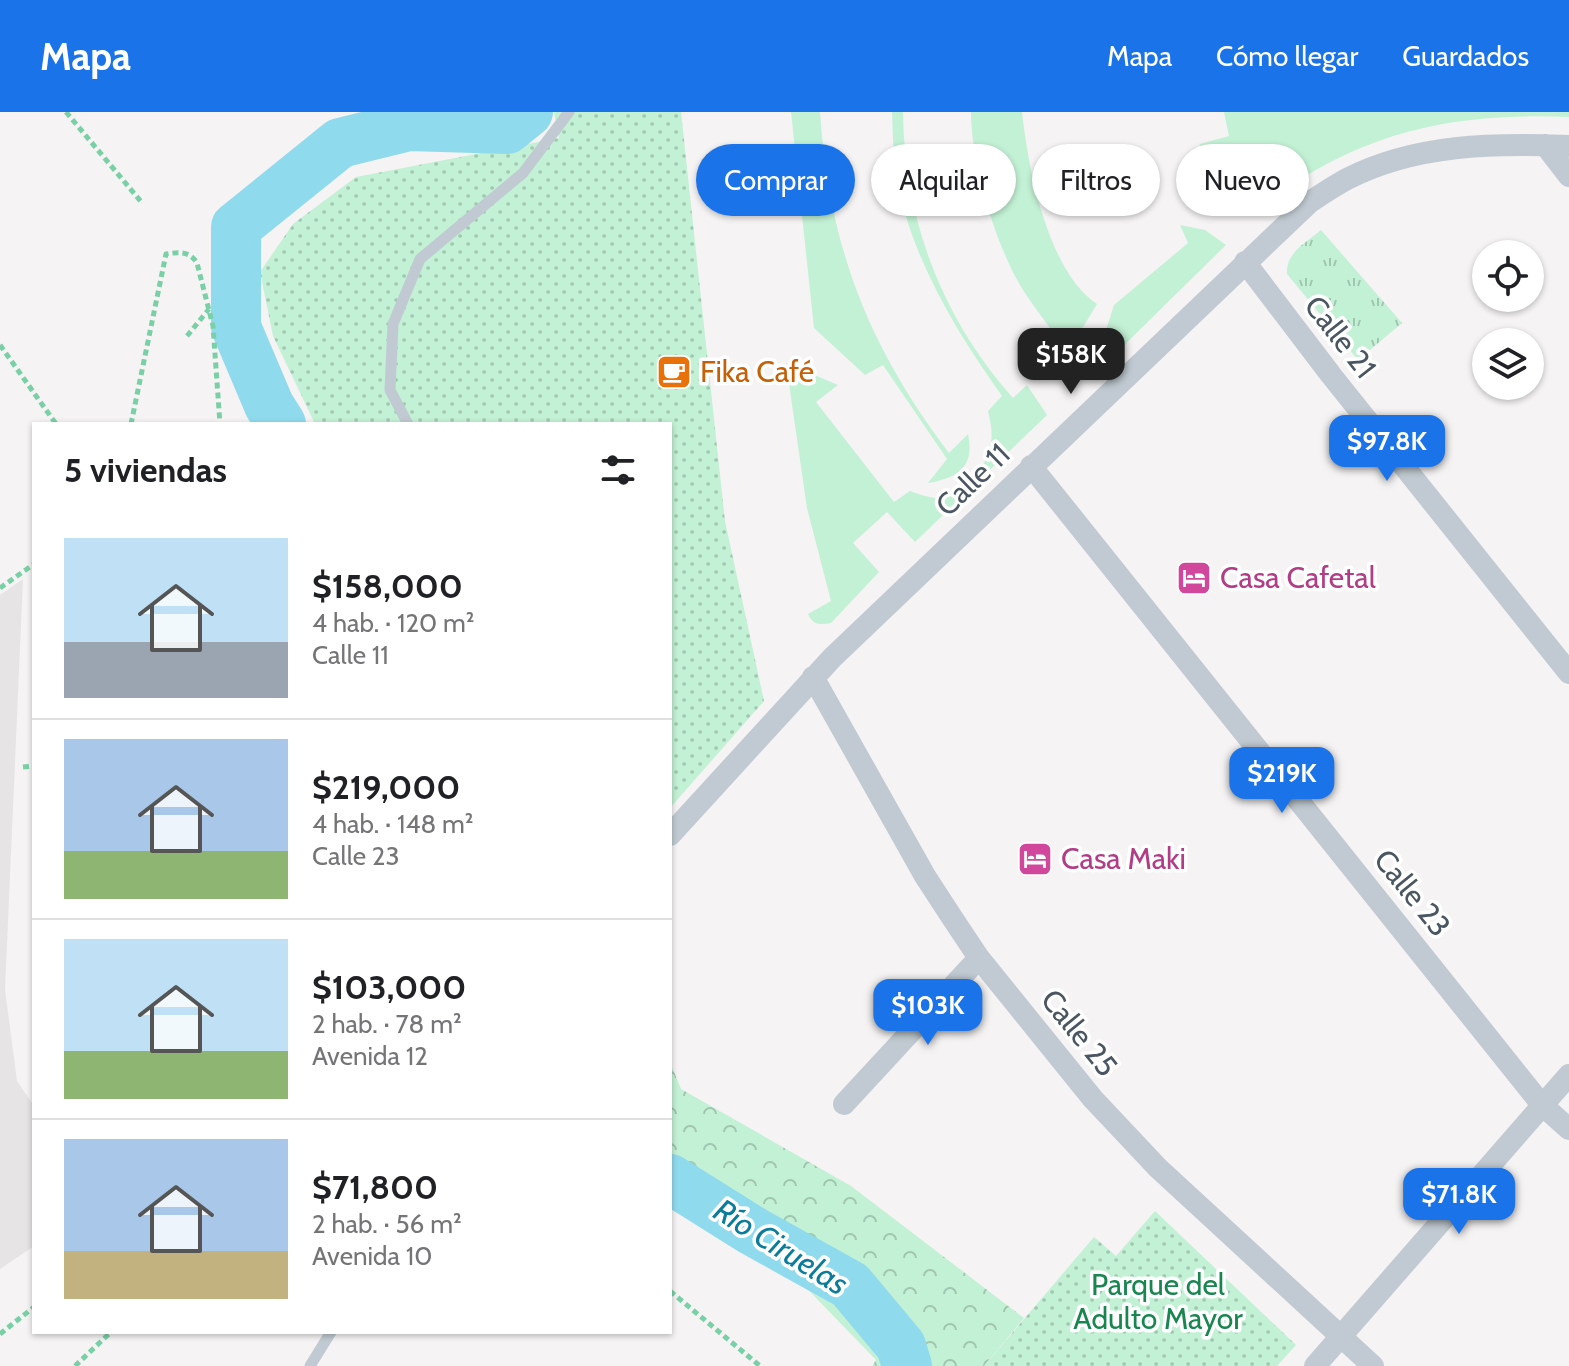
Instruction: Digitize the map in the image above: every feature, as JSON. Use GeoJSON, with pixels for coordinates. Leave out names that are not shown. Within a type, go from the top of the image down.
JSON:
{"type":"FeatureCollection","features":[{"type":"Feature","properties":{"kind":"street","name":"Calle 11"},"geometry":{"type":"LineString","coordinates":[[672,833],[813,677],[1310,202],[1346,179],[1377,166],[1442,149],[1488,144],[1569,146]]}},
{"type":"Feature","properties":{"kind":"street"},"geometry":{"type":"LineString","coordinates":[[1545,145],[1569,176]]}},
{"type":"Feature","properties":{"kind":"street","name":"Calle 21"},"geometry":{"type":"LineString","coordinates":[[1245,262],[1331,375],[1569,673]]}},
{"type":"Feature","properties":{"kind":"street","name":"Calle 23"},"geometry":{"type":"LineString","coordinates":[[1031,466],[1542,1105],[1569,1129]]}},
{"type":"Feature","properties":{"kind":"street","name":"Calle 25"},"geometry":{"type":"LineString","coordinates":[[813,677],[925,876],[979,958],[1093,1099],[1158,1168],[1373,1366]]}},
{"type":"Feature","properties":{"kind":"street"},"geometry":{"type":"LineString","coordinates":[[844,1104],[979,958]]}},
{"type":"Feature","properties":{"kind":"street"},"geometry":{"type":"LineString","coordinates":[[1315,1366],[1569,1075]]}},
{"type":"Feature","properties":{"kind":"lane"},"geometry":{"type":"LineString","coordinates":[[407,422],[390,390],[393,324],[420,259],[523,173],[569,112]]}},
{"type":"Feature","properties":{"kind":"lane"},"geometry":{"type":"LineString","coordinates":[[310,1366],[330,1334]]}},
{"type":"Feature","properties":{"kind":"path"},"geometry":{"type":"LineString","coordinates":[[66,112],[143,204]]}},
{"type":"Feature","properties":{"kind":"path"},"geometry":{"type":"LineString","coordinates":[[131,422],[166,254],[183,252],[194,257],[197,263],[213,326],[220,422]]}},
{"type":"Feature","properties":{"kind":"path"},"geometry":{"type":"LineString","coordinates":[[187,336],[209,309]]}},
{"type":"Feature","properties":{"kind":"path"},"geometry":{"type":"LineString","coordinates":[[0,345],[55,422]]}},
{"type":"Feature","properties":{"kind":"path"},"geometry":{"type":"LineString","coordinates":[[0,588],[32,565]]}},
{"type":"Feature","properties":{"kind":"path"},"geometry":{"type":"LineString","coordinates":[[23,767],[32,766]]}},
{"type":"Feature","properties":{"kind":"path"},"geometry":{"type":"LineString","coordinates":[[672,1293],[760,1366]]}},
{"type":"Feature","properties":{"kind":"path"},"geometry":{"type":"LineString","coordinates":[[0,1334],[32,1309]]}},
{"type":"Feature","properties":{"kind":"path"},"geometry":{"type":"LineString","coordinates":[[75,1366],[109,1334]]}},
{"type":"Feature","properties":{"kind":"shaded area"},"geometry":{"type":"Polygon","coordinates":[[[23,579],[5,990],[17,1081],[32,1103],[32,1247],[0,1269],[0,595],[23,579]]]}},
{"type":"Feature","properties":{"kind":"green space"},"geometry":{"type":"Polygon","coordinates":[[[554,112],[681,112],[725,521],[764,701],[672,806],[672,422],[314,422],[273,336],[260,272],[293,224],[356,177],[559,138],[554,112]]]}},
{"type":"Feature","properties":{"kind":"green space"},"geometry":{"type":"Polygon","coordinates":[[[791,112],[820,112],[823,144],[794,144],[791,112]]]}},
{"type":"Feature","properties":{"kind":"green space"},"geometry":{"type":"Polygon","coordinates":[[[892,112],[903,112],[905,144],[893,144],[892,112]]]}},
{"type":"Feature","properties":{"kind":"green space"},"geometry":{"type":"Polygon","coordinates":[[[971,112],[1022,112],[1032,175],[1032,216],[1043,216],[1065,268],[1080,289],[1097,304],[1071,347],[1056,354],[1063,346],[1013,272],[991,216],[1016,216],[1016,144],[974,144],[971,112]]]}},
{"type":"Feature","properties":{"kind":"green space"},"geometry":{"type":"Polygon","coordinates":[[[1224,112],[1569,112],[1569,117],[1481,119],[1402,133],[1364,146],[1309,175],[1309,144],[1200,144],[1229,136],[1224,112]]]}},
{"type":"Feature","properties":{"kind":"green space"},"geometry":{"type":"Polygon","coordinates":[[[802,216],[835,216],[858,293],[896,373],[949,453],[968,434],[969,455],[962,469],[948,478],[928,483],[947,459],[883,365],[865,375],[814,328],[802,216]]]}},
{"type":"Feature","properties":{"kind":"green space"},"geometry":{"type":"Polygon","coordinates":[[[906,216],[917,216],[947,301],[988,367],[1013,398],[1027,385],[1047,415],[915,542],[887,512],[853,543],[879,572],[831,623],[820,624],[808,614],[831,601],[807,508],[786,363],[838,385],[816,402],[894,502],[910,491],[941,498],[955,494],[976,476],[989,451],[992,434],[988,411],[1002,396],[953,320],[913,238],[906,216]]]}},
{"type":"Feature","properties":{"kind":"green space"},"geometry":{"type":"Polygon","coordinates":[[[1180,225],[1205,230],[1226,245],[1114,355],[1104,358],[1101,346],[1114,305],[1188,243],[1180,225]]]}},
{"type":"Feature","properties":{"kind":"green space"},"geometry":{"type":"Polygon","coordinates":[[[1321,230],[1402,323],[1358,360],[1287,274],[1293,254],[1321,230]]]}},
{"type":"Feature","properties":{"kind":"green space"},"geometry":{"type":"Polygon","coordinates":[[[672,1067],[681,1089],[851,1186],[1024,1318],[984,1366],[872,1366],[876,1360],[792,1273],[672,1186],[672,1067]]]}},
{"type":"Feature","properties":{"kind":"green space","name":"Parque del Adulto Mayor"},"geometry":{"type":"Polygon","coordinates":[[[1155,1211],[1296,1345],[1277,1366],[984,1366],[1094,1237],[1116,1256],[1155,1211]]]}},
{"type":"Feature","properties":{"kind":"waterway","name":"Río Ciruelas"},"geometry":{"type":"LineString","coordinates":[[280,422],[269,405],[236,327],[236,227],[340,143],[409,126],[507,129],[528,112]]}},
{"type":"Feature","properties":{"kind":"waterway","name":"Río Ciruelas"},"geometry":{"type":"LineString","coordinates":[[672,1180],[753,1231],[850,1285],[901,1346],[907,1366]]}},
{"type":"Feature","properties":{"kind":"place","name":"Fika Café"},"geometry":{"type":"Point","coordinates":[674,372]}},
{"type":"Feature","properties":{"kind":"place","name":"Casa Cafetal"},"geometry":{"type":"Point","coordinates":[1194,578]}},
{"type":"Feature","properties":{"kind":"place","name":"Casa Maki"},"geometry":{"type":"Point","coordinates":[1035,859]}}]}
